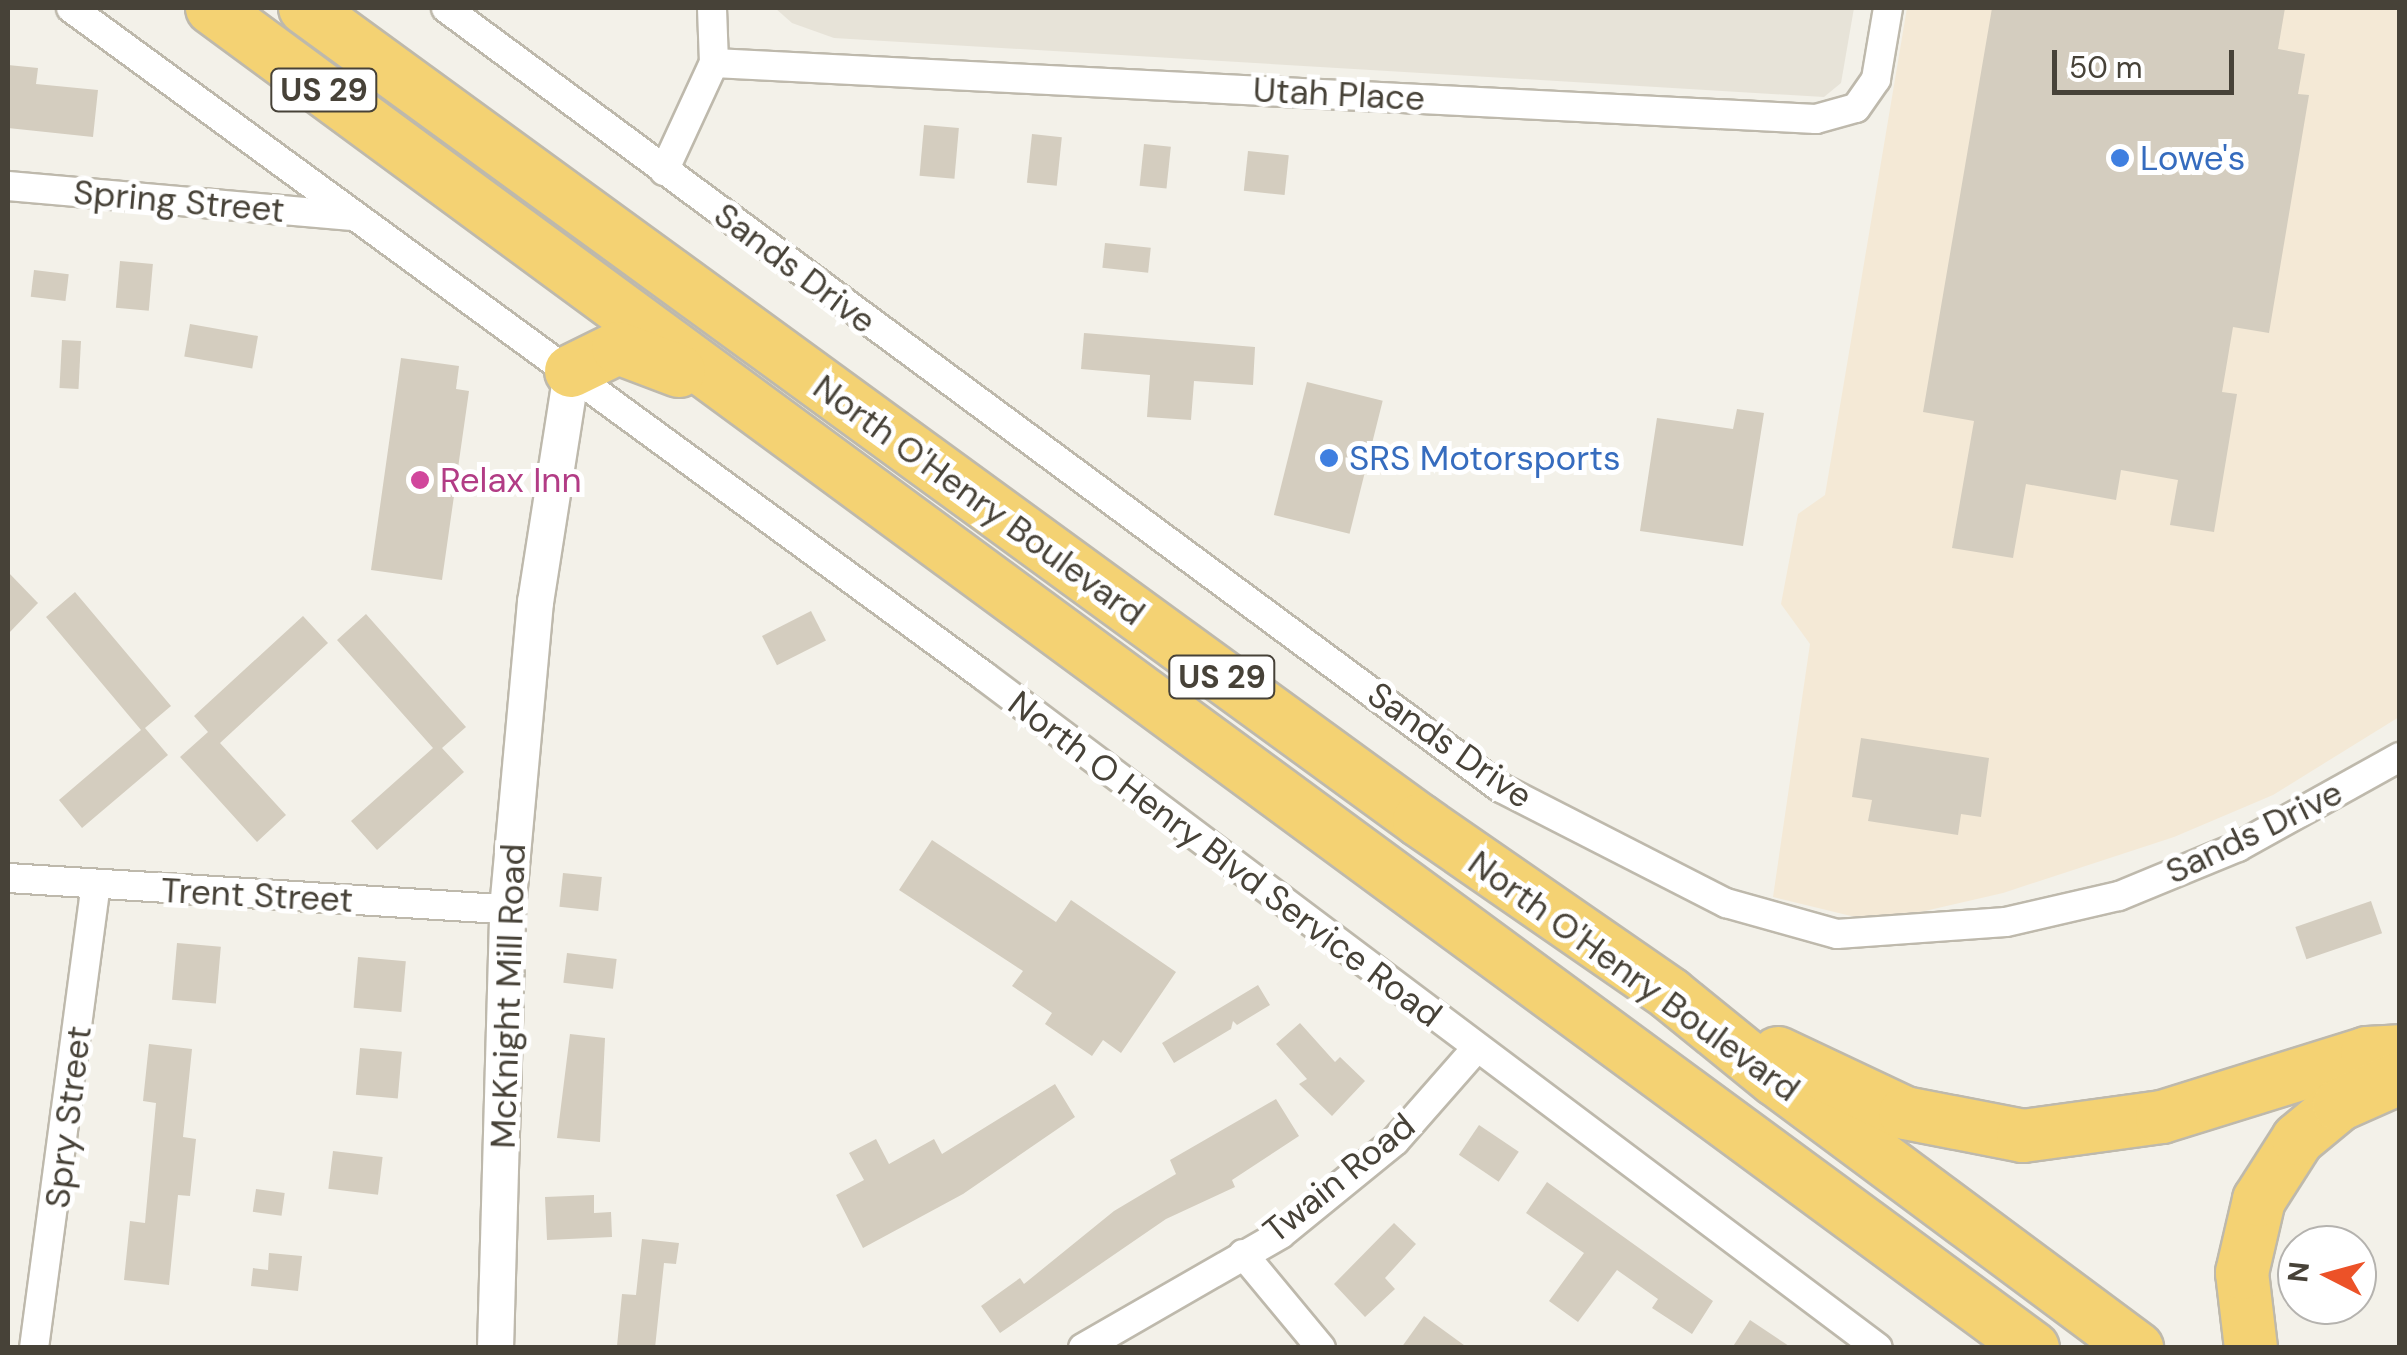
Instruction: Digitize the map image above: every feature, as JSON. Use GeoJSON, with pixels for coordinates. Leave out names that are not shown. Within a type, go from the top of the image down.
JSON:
{"type":"FeatureCollection","features":[{"type":"Feature","properties":{"kind":"highway","name":"North O'Henry Boulevard"},"geometry":{"type":"LineString","coordinates":[[212,8],[567,268],[712,380],[2033,1348]]}},
{"type":"Feature","properties":{"kind":"highway","name":"North O'Henry Boulevard"},"geometry":{"type":"LineString","coordinates":[[305,8],[1403,808],[1670,994],[1776,1080],[2137,1348]]}},
{"type":"Feature","properties":{"kind":"highway"},"geometry":{"type":"LineString","coordinates":[[567,268],[582,312],[571,371]]}},
{"type":"Feature","properties":{"kind":"highway"},"geometry":{"type":"LineString","coordinates":[[571,371],[618,348],[712,380]]}},
{"type":"Feature","properties":{"kind":"highway"},"geometry":{"type":"LineString","coordinates":[[1670,994],[1905,1112],[2024,1136],[2162,1117],[2367,1053],[2400,1051]]}},
{"type":"Feature","properties":{"kind":"highway"},"geometry":{"type":"LineString","coordinates":[[2251,1348],[2242,1273],[2259,1200],[2298,1139],[2339,1105],[2400,1078]]}},
{"type":"Feature","properties":{"kind":"street"},"geometry":{"type":"LineString","coordinates":[[71,8],[506,332],[571,371]]}},
{"type":"Feature","properties":{"kind":"street","name":"Sands Drive"},"geometry":{"type":"LineString","coordinates":[[446,8],[1502,788],[1726,903],[1837,934],[2006,922],[2119,896],[2238,848],[2400,757]]}},
{"type":"Feature","properties":{"kind":"street"},"geometry":{"type":"LineString","coordinates":[[664,170],[714,63],[712,8]]}},
{"type":"Feature","properties":{"kind":"street","name":"Utah Place"},"geometry":{"type":"LineString","coordinates":[[714,63],[1816,118],[1856,108],[1876,79],[1888,8]]}},
{"type":"Feature","properties":{"kind":"street","name":"Spring Street"},"geometry":{"type":"LineString","coordinates":[[8,186],[351,216]]}},
{"type":"Feature","properties":{"kind":"street","name":"McKnight Mill Road"},"geometry":{"type":"LineString","coordinates":[[496,1348],[507,909],[531,646],[571,371]]}},
{"type":"Feature","properties":{"kind":"street","name":"North O Henry Blvd Service Road"},"geometry":{"type":"LineString","coordinates":[[571,371],[1878,1348]]}},
{"type":"Feature","properties":{"kind":"street","name":"Trent Street"},"geometry":{"type":"LineString","coordinates":[[8,878],[507,909]]}},
{"type":"Feature","properties":{"kind":"street","name":"Spry Street"},"geometry":{"type":"LineString","coordinates":[[34,1348],[56,1217],[96,885]]}},
{"type":"Feature","properties":{"kind":"street","name":"Twain Road"},"geometry":{"type":"LineString","coordinates":[[1083,1348],[1281,1234],[1394,1141],[1475,1050]]}},
{"type":"Feature","properties":{"kind":"street"},"geometry":{"type":"LineString","coordinates":[[1243,1254],[1321,1348]]}},
{"type":"Feature","properties":{"kind":"shaded area"},"geometry":{"type":"Polygon","coordinates":[[[775,8],[1854,8],[1841,83],[1824,97],[834,38],[792,23],[775,8]]]}},
{"type":"Feature","properties":{"kind":"shaded area"},"geometry":{"type":"Polygon","coordinates":[[[1907,8],[2399,8],[2399,717],[2273,795],[2174,837],[2003,893],[1903,916],[1851,916],[1773,897],[1810,644],[1781,604],[1798,514],[1825,495],[1907,8]]]}},
{"type":"Feature","properties":{"kind":"building"},"geometry":{"type":"Polygon","coordinates":[[[1992,8],[2285,8],[2278,49],[2305,54],[2298,94],[2309,95],[2269,333],[2233,327],[2222,392],[2237,394],[2214,532],[2170,525],[2178,480],[2121,470],[2116,500],[2026,484],[2013,558],[1952,548],[1974,421],[1923,412],[1992,8]]]}},
{"type":"Feature","properties":{"kind":"building"},"geometry":{"type":"Polygon","coordinates":[[[8,65],[38,68],[36,84],[98,90],[93,137],[8,128],[8,65]]]}},
{"type":"Feature","properties":{"kind":"building"},"geometry":{"type":"Polygon","coordinates":[[[924,125],[959,128],[954,179],[920,176],[924,125]]]}},
{"type":"Feature","properties":{"kind":"building"},"geometry":{"type":"Polygon","coordinates":[[[1032,134],[1062,137],[1057,186],[1027,183],[1032,134]]]}},
{"type":"Feature","properties":{"kind":"building"},"geometry":{"type":"Polygon","coordinates":[[[1144,144],[1171,147],[1166,189],[1140,186],[1144,144]]]}},
{"type":"Feature","properties":{"kind":"building"},"geometry":{"type":"Polygon","coordinates":[[[1248,151],[1289,155],[1285,195],[1244,191],[1248,151]]]}},
{"type":"Feature","properties":{"kind":"building"},"geometry":{"type":"Polygon","coordinates":[[[1105,243],[1151,248],[1148,273],[1102,268],[1105,243]]]}},
{"type":"Feature","properties":{"kind":"building"},"geometry":{"type":"Polygon","coordinates":[[[120,261],[153,264],[149,311],[116,308],[120,261]]]}},
{"type":"Feature","properties":{"kind":"building"},"geometry":{"type":"Polygon","coordinates":[[[34,270],[69,274],[65,301],[31,297],[34,270]]]}},
{"type":"Feature","properties":{"kind":"building"},"geometry":{"type":"Polygon","coordinates":[[[190,324],[258,336],[252,368],[184,356],[190,324]]]}},
{"type":"Feature","properties":{"kind":"building"},"geometry":{"type":"Polygon","coordinates":[[[1084,333],[1255,347],[1253,385],[1194,381],[1191,420],[1147,417],[1150,375],[1081,369],[1084,333]]]}},
{"type":"Feature","properties":{"kind":"building"},"geometry":{"type":"Polygon","coordinates":[[[62,340],[81,341],[78,389],[59,388],[62,340]]]}},
{"type":"Feature","properties":{"kind":"building","name":"Relax Inn"},"geometry":{"type":"Polygon","coordinates":[[[401,358],[459,366],[456,389],[469,391],[442,580],[371,570],[401,358]]]}},
{"type":"Feature","properties":{"kind":"building","name":"SRS Motorsports"},"geometry":{"type":"Polygon","coordinates":[[[1307,382],[1383,401],[1350,534],[1274,515],[1307,382]]]}},
{"type":"Feature","properties":{"kind":"building"},"geometry":{"type":"Polygon","coordinates":[[[1737,409],[1764,413],[1743,546],[1640,531],[1657,418],[1733,429],[1737,409]]]}},
{"type":"Feature","properties":{"kind":"building"},"geometry":{"type":"Polygon","coordinates":[[[8,572],[38,603],[8,634],[8,572]]]}},
{"type":"Feature","properties":{"kind":"building"},"geometry":{"type":"Polygon","coordinates":[[[75,592],[171,706],[145,728],[168,755],[82,828],[59,800],[141,730],[46,617],[75,592]]]}},
{"type":"Feature","properties":{"kind":"building"},"geometry":{"type":"Polygon","coordinates":[[[811,611],[826,640],[777,665],[762,636],[811,611]]]}},
{"type":"Feature","properties":{"kind":"building"},"geometry":{"type":"Polygon","coordinates":[[[366,614],[466,727],[442,748],[464,772],[377,850],[351,821],[433,748],[337,640],[366,614]]]}},
{"type":"Feature","properties":{"kind":"building"},"geometry":{"type":"Polygon","coordinates":[[[303,616],[328,643],[220,743],[286,815],[257,842],[180,757],[208,732],[194,716],[303,616]]]}},
{"type":"Feature","properties":{"kind":"building"},"geometry":{"type":"Polygon","coordinates":[[[1861,738],[1989,758],[1981,817],[1961,814],[1958,835],[1868,821],[1872,800],[1852,797],[1861,738]]]}},
{"type":"Feature","properties":{"kind":"building"},"geometry":{"type":"Polygon","coordinates":[[[932,840],[1056,922],[1071,900],[1176,972],[1121,1053],[1103,1040],[1092,1056],[1045,1024],[1052,1013],[1012,986],[1023,971],[899,890],[932,840]]]}},
{"type":"Feature","properties":{"kind":"building"},"geometry":{"type":"Polygon","coordinates":[[[563,873],[602,877],[598,911],[559,907],[563,873]]]}},
{"type":"Feature","properties":{"kind":"building"},"geometry":{"type":"Polygon","coordinates":[[[2371,901],[2382,933],[2306,959],[2295,927],[2371,901]]]}},
{"type":"Feature","properties":{"kind":"building"},"geometry":{"type":"Polygon","coordinates":[[[177,943],[221,947],[216,1004],[172,1000],[177,943]]]}},
{"type":"Feature","properties":{"kind":"building"},"geometry":{"type":"Polygon","coordinates":[[[567,953],[617,959],[613,989],[563,983],[567,953]]]}},
{"type":"Feature","properties":{"kind":"building"},"geometry":{"type":"Polygon","coordinates":[[[358,957],[406,961],[401,1012],[354,1008],[358,957]]]}},
{"type":"Feature","properties":{"kind":"building"},"geometry":{"type":"Polygon","coordinates":[[[1258,985],[1270,1005],[1237,1025],[1233,1021],[1231,1029],[1174,1063],[1162,1043],[1258,985]]]}},
{"type":"Feature","properties":{"kind":"building"},"geometry":{"type":"Polygon","coordinates":[[[1300,1023],[1335,1062],[1340,1057],[1365,1081],[1332,1116],[1299,1084],[1307,1079],[1276,1044],[1300,1023]]]}},
{"type":"Feature","properties":{"kind":"building"},"geometry":{"type":"Polygon","coordinates":[[[570,1034],[605,1038],[600,1142],[557,1138],[570,1034]]]}},
{"type":"Feature","properties":{"kind":"building"},"geometry":{"type":"Polygon","coordinates":[[[149,1044],[192,1049],[183,1137],[196,1139],[190,1196],[178,1195],[169,1285],[124,1280],[130,1221],[145,1223],[156,1103],[143,1101],[149,1044]]]}},
{"type":"Feature","properties":{"kind":"building"},"geometry":{"type":"Polygon","coordinates":[[[360,1048],[402,1052],[398,1098],[356,1095],[360,1048]]]}},
{"type":"Feature","properties":{"kind":"building"},"geometry":{"type":"Polygon","coordinates":[[[1055,1084],[1075,1117],[963,1194],[863,1248],[836,1195],[864,1180],[849,1153],[876,1139],[889,1164],[934,1139],[942,1154],[1055,1084]]]}},
{"type":"Feature","properties":{"kind":"building"},"geometry":{"type":"Polygon","coordinates":[[[1276,1099],[1299,1136],[1232,1180],[1235,1187],[1166,1219],[1000,1333],[981,1306],[1020,1278],[1024,1284],[1114,1211],[1176,1174],[1170,1160],[1276,1099]]]}},
{"type":"Feature","properties":{"kind":"building"},"geometry":{"type":"Polygon","coordinates":[[[1479,1125],[1519,1152],[1499,1182],[1459,1155],[1479,1125]]]}},
{"type":"Feature","properties":{"kind":"building"},"geometry":{"type":"Polygon","coordinates":[[[333,1151],[383,1157],[378,1195],[328,1189],[333,1151]]]}},
{"type":"Feature","properties":{"kind":"building"},"geometry":{"type":"Polygon","coordinates":[[[1547,1182],[1713,1301],[1692,1334],[1652,1308],[1658,1299],[1617,1270],[1578,1322],[1549,1301],[1584,1253],[1526,1213],[1547,1182]]]}},
{"type":"Feature","properties":{"kind":"building"},"geometry":{"type":"Polygon","coordinates":[[[256,1189],[285,1193],[282,1216],[253,1212],[256,1189]]]}},
{"type":"Feature","properties":{"kind":"building"},"geometry":{"type":"Polygon","coordinates":[[[594,1195],[594,1213],[611,1212],[612,1237],[547,1240],[545,1197],[594,1195]]]}},
{"type":"Feature","properties":{"kind":"building"},"geometry":{"type":"Polygon","coordinates":[[[1394,1223],[1416,1244],[1385,1278],[1395,1289],[1365,1317],[1334,1284],[1394,1223]]]}},
{"type":"Feature","properties":{"kind":"building"},"geometry":{"type":"Polygon","coordinates":[[[642,1239],[679,1243],[676,1264],[664,1263],[655,1348],[617,1346],[622,1294],[636,1295],[642,1239]]]}},
{"type":"Feature","properties":{"kind":"building"},"geometry":{"type":"Polygon","coordinates":[[[269,1253],[302,1256],[298,1291],[251,1286],[253,1268],[268,1270],[269,1253]]]}},
{"type":"Feature","properties":{"kind":"building"},"geometry":{"type":"Polygon","coordinates":[[[1424,1316],[1468,1348],[1401,1348],[1424,1316]]]}},
{"type":"Feature","properties":{"kind":"building"},"geometry":{"type":"Polygon","coordinates":[[[1750,1320],[1792,1348],[1732,1348],[1750,1320]]]}},
{"type":"Feature","properties":{"kind":"place","name":"Lowe's"},"geometry":{"type":"Point","coordinates":[2120,158]}},
{"type":"Feature","properties":{"kind":"place","name":"SRS Motorsports"},"geometry":{"type":"Point","coordinates":[1329,458]}},
{"type":"Feature","properties":{"kind":"place","name":"Relax Inn"},"geometry":{"type":"Point","coordinates":[420,480]}}]}
